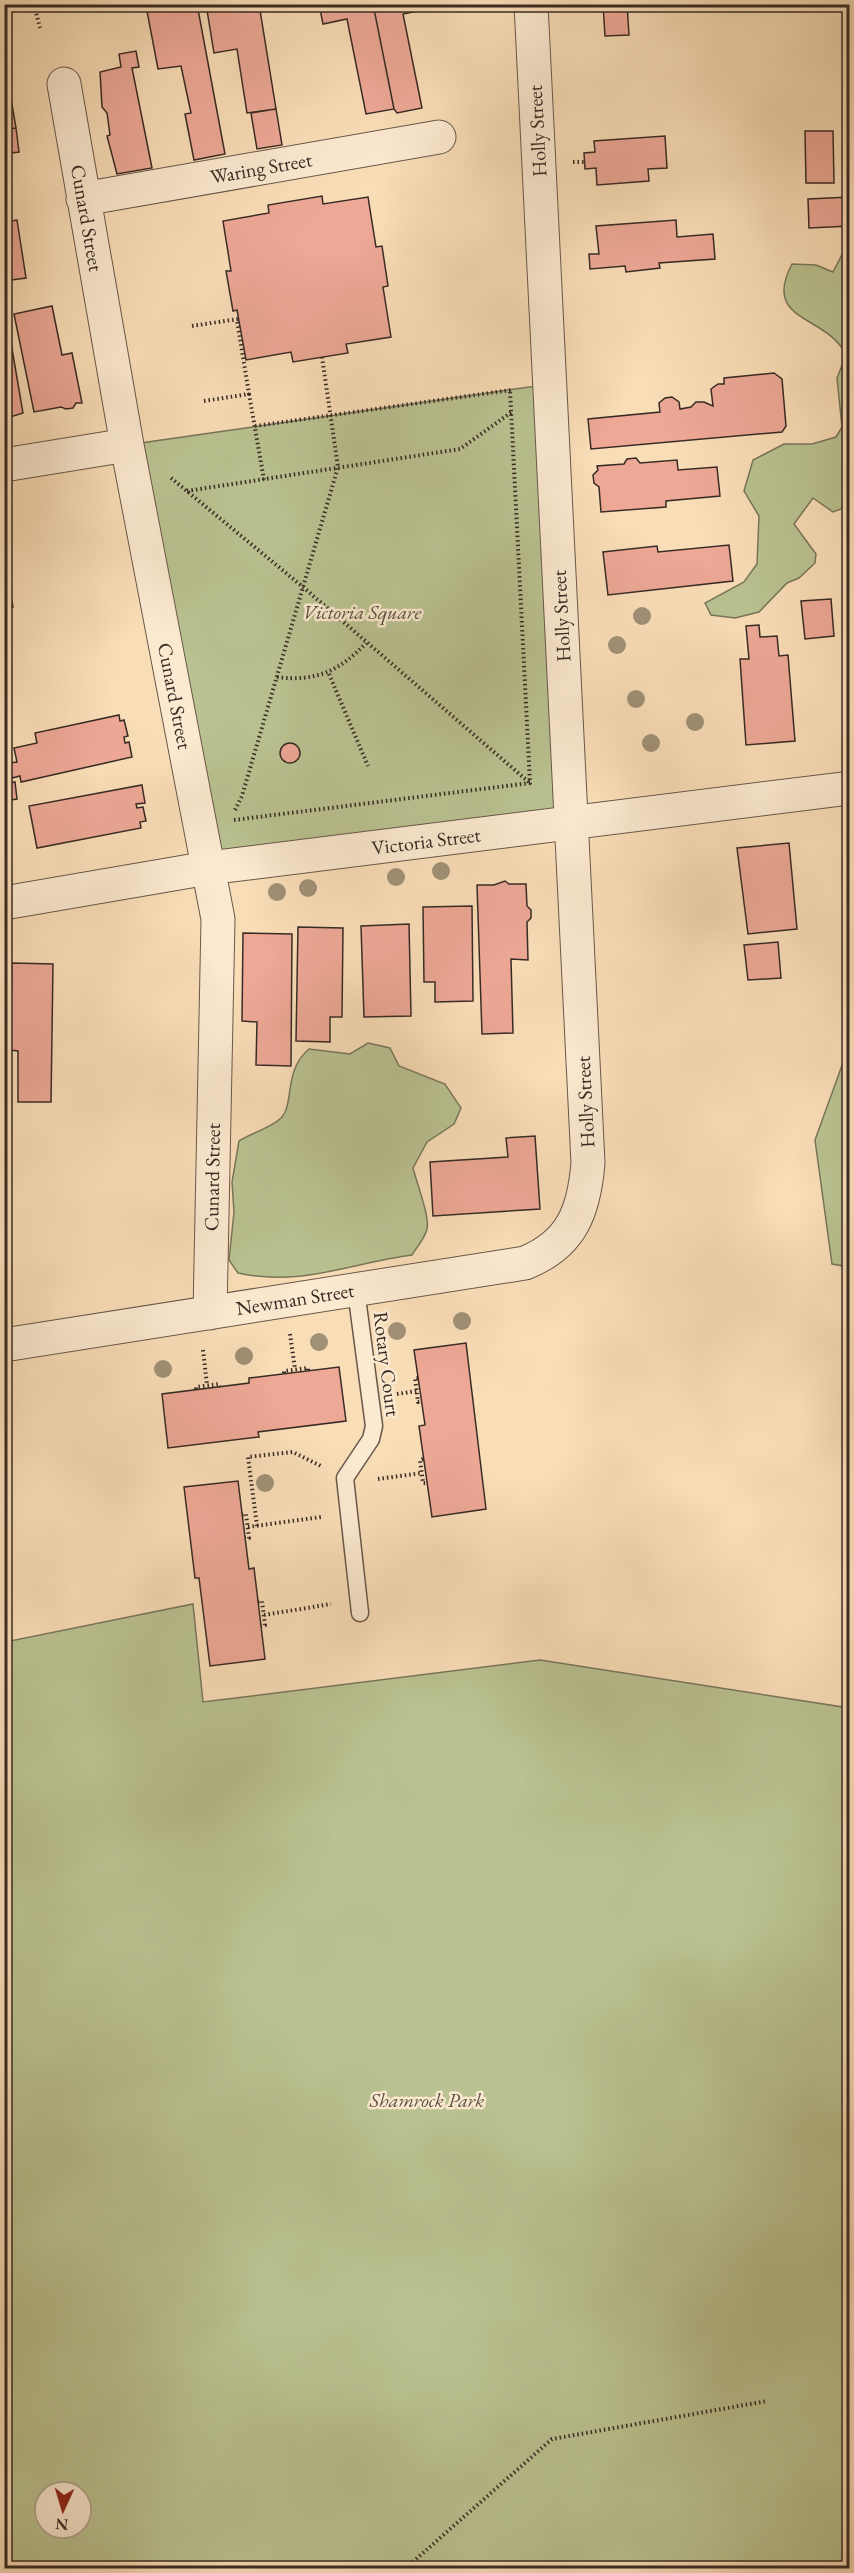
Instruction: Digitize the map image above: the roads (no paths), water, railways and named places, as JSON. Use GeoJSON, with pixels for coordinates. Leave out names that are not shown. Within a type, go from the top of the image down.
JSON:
{"type":"FeatureCollection","features":[{"type":"Feature","properties":{"kind":"street","name":"Holly Street"},"geometry":{"type":"LineString","coordinates":[[531,4],[588,1163],[584,1196],[572,1226]]}},
{"type":"Feature","properties":{"kind":"street","name":"Cunard Street"},"geometry":{"type":"LineString","coordinates":[[64,84],[128,445],[218,919],[210,1313]]}},
{"type":"Feature","properties":{"kind":"street","name":"Waring Street"},"geometry":{"type":"LineString","coordinates":[[83,199],[439,137]]}},
{"type":"Feature","properties":{"kind":"street"},"geometry":{"type":"LineString","coordinates":[[4,465],[128,445]]}},
{"type":"Feature","properties":{"kind":"street","name":"Victoria Street"},"geometry":{"type":"LineString","coordinates":[[4,903],[208,868],[849,788]]}},
{"type":"Feature","properties":{"kind":"street","name":"Newman Street"},"geometry":{"type":"LineString","coordinates":[[4,1345],[525,1263],[554,1248],[572,1226]]}},
{"type":"Feature","properties":{"kind":"lane","name":"Rotary Court"},"geometry":{"type":"LineString","coordinates":[[357,1290],[374,1426],[371,1439],[344,1481],[359,1607]]}},
{"type":"Feature","properties":{"kind":"park label","name":"Victoria Square"},"geometry":{"type":"Point","coordinates":[362,612]}},
{"type":"Feature","properties":{"kind":"park label","name":"Shamrock Park"},"geometry":{"type":"Point","coordinates":[427,2100]}}]}
